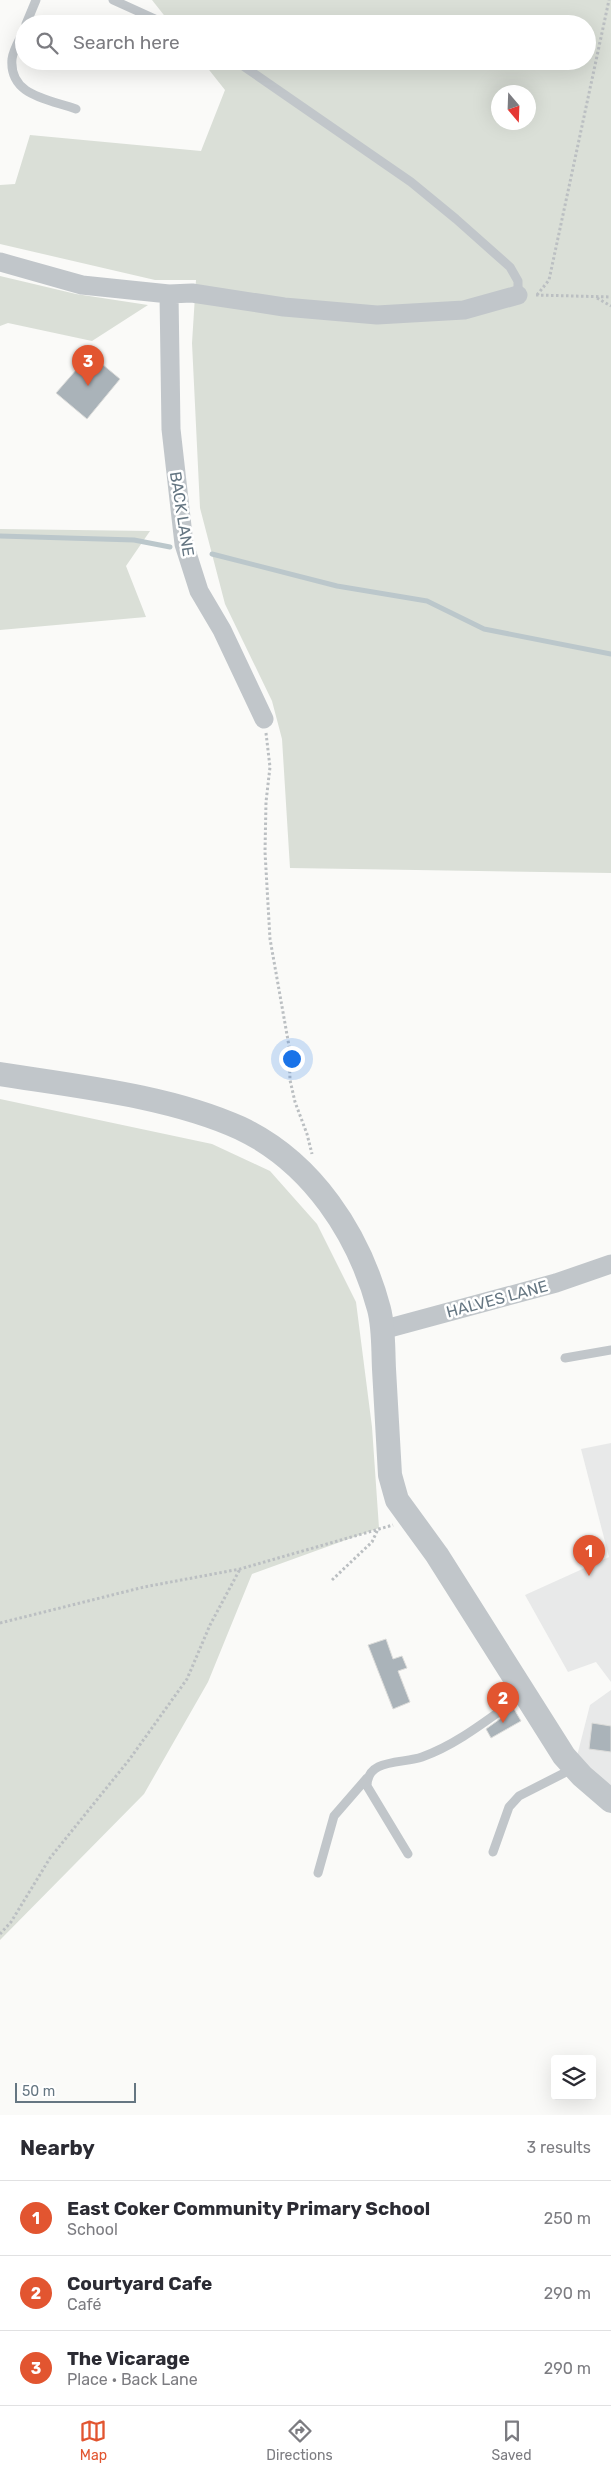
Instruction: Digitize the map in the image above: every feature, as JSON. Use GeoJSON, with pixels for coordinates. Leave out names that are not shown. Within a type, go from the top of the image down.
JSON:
{"type":"FeatureCollection","features":[{"type":"Feature","properties":{"kind":"street"},"geometry":{"type":"LineString","coordinates":[[0,262],[82,285],[169,294],[192,293],[284,307],[377,314],[464,310],[528,295]]}},
{"type":"Feature","properties":{"kind":"street","name":"BACK LANE"},"geometry":{"type":"LineString","coordinates":[[169,294],[171,429],[184,544],[199,591],[222,630],[264,719]]}},
{"type":"Feature","properties":{"kind":"street"},"geometry":{"type":"LineString","coordinates":[[0,1074],[166,1104],[240,1128],[292,1162],[314,1184],[337,1214],[354,1245],[379,1310],[382,1330],[390,1475],[397,1500],[437,1555],[564,1756],[574,1768],[611,1801]]}},
{"type":"Feature","properties":{"kind":"street","name":"HALVES LANE"},"geometry":{"type":"LineString","coordinates":[[382,1330],[556,1283],[611,1264]]}},
{"type":"Feature","properties":{"kind":"lane"},"geometry":{"type":"LineString","coordinates":[[30,15],[36,0]]}},
{"type":"Feature","properties":{"kind":"lane"},"geometry":{"type":"LineString","coordinates":[[113,0],[146,15]]}},
{"type":"Feature","properties":{"kind":"lane"},"geometry":{"type":"LineString","coordinates":[[15,51],[12,58],[14,78],[22,90],[76,109]]}},
{"type":"Feature","properties":{"kind":"lane"},"geometry":{"type":"LineString","coordinates":[[249,70],[411,182],[510,267],[528,295]]}},
{"type":"Feature","properties":{"kind":"lane"},"geometry":{"type":"LineString","coordinates":[[565,1358],[611,1350]]}},
{"type":"Feature","properties":{"kind":"lane"},"geometry":{"type":"LineString","coordinates":[[318,1873],[334,1816],[379,1765],[414,1760],[439,1751],[525,1694]]}},
{"type":"Feature","properties":{"kind":"lane"},"geometry":{"type":"LineString","coordinates":[[493,1852],[509,1807],[519,1796],[574,1768]]}},
{"type":"Feature","properties":{"kind":"lane"},"geometry":{"type":"LineString","coordinates":[[367,1778],[367,1786],[408,1854]]}},
{"type":"Feature","properties":{"kind":"path"},"geometry":{"type":"LineString","coordinates":[[596,61],[609,0]]}},
{"type":"Feature","properties":{"kind":"path"},"geometry":{"type":"LineString","coordinates":[[528,295],[549,280],[594,70]]}},
{"type":"Feature","properties":{"kind":"path"},"geometry":{"type":"LineString","coordinates":[[528,295],[611,298]]}},
{"type":"Feature","properties":{"kind":"path"},"geometry":{"type":"LineString","coordinates":[[597,298],[611,306]]}},
{"type":"Feature","properties":{"kind":"path"},"geometry":{"type":"LineString","coordinates":[[264,719],[270,767],[266,802],[265,852],[270,939],[288,1046],[290,1080],[295,1102],[307,1134],[314,1164],[314,1184]]}},
{"type":"Feature","properties":{"kind":"path"},"geometry":{"type":"LineString","coordinates":[[0,1623],[144,1587],[240,1569],[378,1528],[411,1521]]}},
{"type":"Feature","properties":{"kind":"path"},"geometry":{"type":"LineString","coordinates":[[332,1580],[372,1542],[378,1528]]}},
{"type":"Feature","properties":{"kind":"path"},"geometry":{"type":"LineString","coordinates":[[0,1934],[11,1922],[50,1858],[129,1760],[187,1679],[210,1625],[240,1569]]}},
{"type":"Feature","properties":{"kind":"shaded area"},"geometry":{"type":"Polygon","coordinates":[[[152,0],[611,0],[611,873],[290,868],[282,739],[272,701],[225,604],[200,508],[192,343],[196,280],[155,280],[0,244],[0,185],[15,184],[30,135],[201,151],[225,90],[209,70],[596,70],[596,15],[164,15],[152,0]]]}},
{"type":"Feature","properties":{"kind":"shaded area"},"geometry":{"type":"Polygon","coordinates":[[[0,276],[76,294],[148,305],[92,341],[8,323],[0,326],[0,276]]]}},
{"type":"Feature","properties":{"kind":"shaded area"},"geometry":{"type":"Polygon","coordinates":[[[0,529],[150,531],[126,566],[146,617],[0,630],[0,529]]]}},
{"type":"Feature","properties":{"kind":"shaded area"},"geometry":{"type":"Polygon","coordinates":[[[0,1099],[212,1144],[270,1171],[317,1224],[356,1302],[372,1427],[379,1528],[252,1574],[208,1682],[144,1794],[0,1940],[0,1099]]]}},
{"type":"Feature","properties":{"kind":"shaded area"},"geometry":{"type":"Polygon","coordinates":[[[611,1443],[611,1682],[596,1662],[568,1672],[525,1595],[609,1557],[581,1449],[611,1443]]]}},
{"type":"Feature","properties":{"kind":"shaded area"},"geometry":{"type":"Polygon","coordinates":[[[611,1690],[611,1795],[576,1760],[590,1705],[611,1690]]]}},
{"type":"Feature","properties":{"kind":"building"},"geometry":{"type":"Polygon","coordinates":[[[90,354],[120,379],[87,419],[56,393],[90,354]]]}},
{"type":"Feature","properties":{"kind":"building"},"geometry":{"type":"Polygon","coordinates":[[[386,1639],[393,1659],[402,1656],[407,1668],[398,1671],[410,1702],[393,1709],[368,1645],[386,1639]]]}},
{"type":"Feature","properties":{"kind":"building"},"geometry":{"type":"Polygon","coordinates":[[[514,1709],[521,1721],[491,1738],[486,1729],[514,1709]]]}},
{"type":"Feature","properties":{"kind":"building"},"geometry":{"type":"Polygon","coordinates":[[[592,1723],[611,1726],[611,1752],[589,1749],[592,1723]]]}},
{"type":"Feature","properties":{"kind":"waterway"},"geometry":{"type":"LineString","coordinates":[[0,536],[134,540],[170,547]]}},
{"type":"Feature","properties":{"kind":"waterway"},"geometry":{"type":"LineString","coordinates":[[212,554],[337,586],[427,601],[484,629],[611,654]]}},
{"type":"Feature","properties":{"kind":"place","name":"The Vicarage"},"geometry":{"type":"Point","coordinates":[88,386]}},
{"type":"Feature","properties":{"kind":"place","name":"East Coker Community Primary School"},"geometry":{"type":"Point","coordinates":[589,1576]}},
{"type":"Feature","properties":{"kind":"place","name":"Courtyard Cafe"},"geometry":{"type":"Point","coordinates":[503,1723]}}]}
